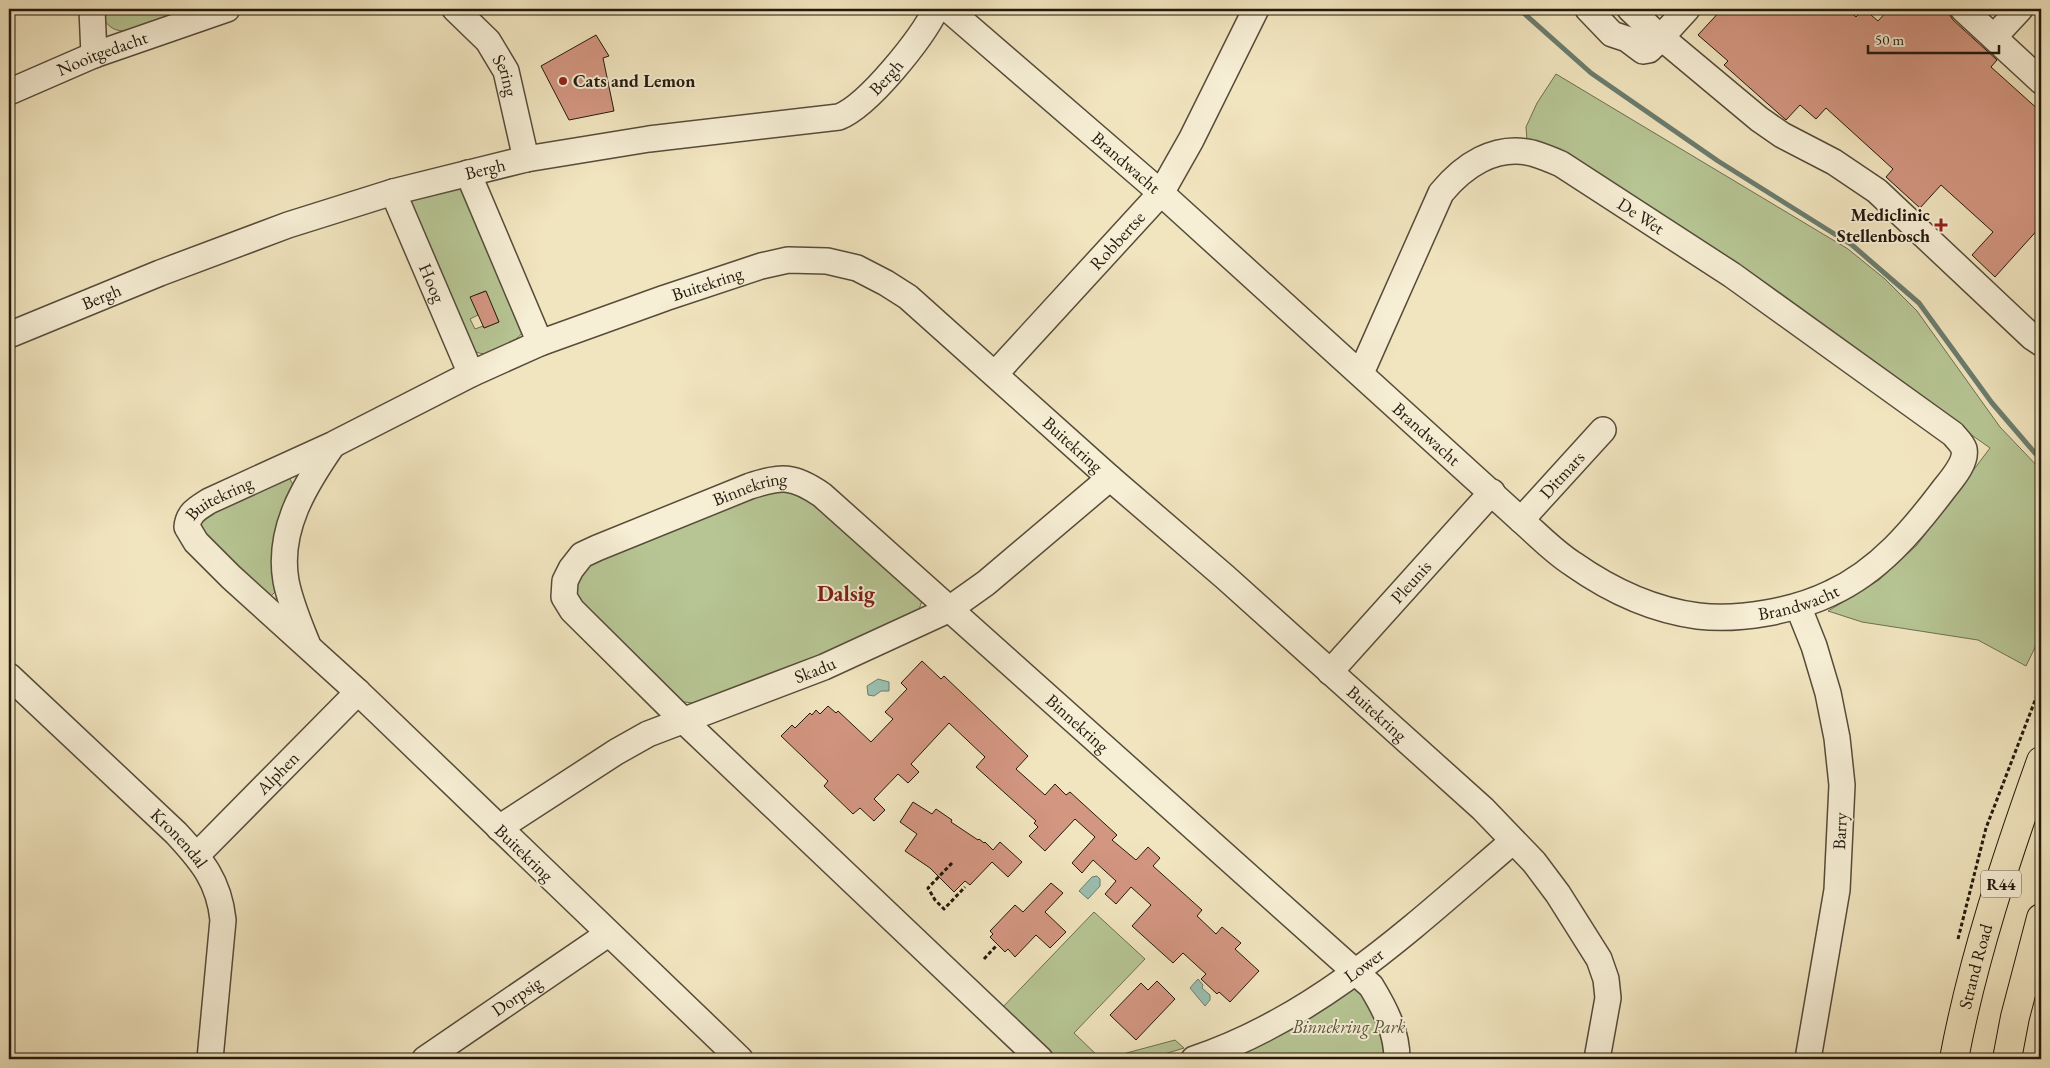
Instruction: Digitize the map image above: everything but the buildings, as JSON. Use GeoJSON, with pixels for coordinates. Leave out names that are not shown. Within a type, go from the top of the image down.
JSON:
{"type":"FeatureCollection","features":[{"type":"Feature","properties":{"kind":"main road","name":"Strand Road"},"geometry":{"type":"LineString","coordinates":[[1954,1059],[1964,1007],[2016,832],[2041,762]]}},
{"type":"Feature","properties":{"kind":"main road"},"geometry":{"type":"LineString","coordinates":[[2007,1059],[2015,1017],[2041,918]]}},
{"type":"Feature","properties":{"kind":"street"},"geometry":{"type":"LineString","coordinates":[[92,9],[94,56]]}},
{"type":"Feature","properties":{"kind":"street","name":"Nooitgedacht"},"geometry":{"type":"LineString","coordinates":[[9,92],[94,56],[227,9]]}},
{"type":"Feature","properties":{"kind":"street","name":"Sering"},"geometry":{"type":"LineString","coordinates":[[456,9],[488,41],[506,71],[526,159]]}},
{"type":"Feature","properties":{"kind":"street","name":"Bergh"},"geometry":{"type":"LineString","coordinates":[[9,335],[150,277],[279,228],[393,192],[468,172],[526,159],[648,139],[839,117],[850,113],[858,106],[894,67],[919,38],[936,9]]}},
{"type":"Feature","properties":{"kind":"street","name":"Brandwacht"},"geometry":{"type":"LineString","coordinates":[[948,9],[1161,193],[1571,564],[1608,587],[1654,607],[1699,616],[1746,616],[1798,606],[1831,593],[1861,575],[1888,554],[1915,528],[1954,477]]}},
{"type":"Feature","properties":{"kind":"street","name":"Robbertse"},"geometry":{"type":"LineString","coordinates":[[995,374],[1161,193],[1191,140],[1256,9]]}},
{"type":"Feature","properties":{"kind":"street"},"geometry":{"type":"LineString","coordinates":[[1588,9],[1612,34],[1632,22]]}},
{"type":"Feature","properties":{"kind":"street"},"geometry":{"type":"LineString","coordinates":[[1605,9],[1614,18],[1632,22]]}},
{"type":"Feature","properties":{"kind":"street"},"geometry":{"type":"LineString","coordinates":[[1632,22],[1643,51],[1648,50],[1687,9]]}},
{"type":"Feature","properties":{"kind":"street"},"geometry":{"type":"LineString","coordinates":[[1963,9],[2041,81]]}},
{"type":"Feature","properties":{"kind":"street"},"geometry":{"type":"LineString","coordinates":[[1994,37],[2020,9]]}},
{"type":"Feature","properties":{"kind":"street"},"geometry":{"type":"LineString","coordinates":[[1661,37],[1759,119],[1782,135],[1834,162],[1877,191],[2032,337],[2041,343]]}},
{"type":"Feature","properties":{"kind":"street","name":"De Wet"},"geometry":{"type":"LineString","coordinates":[[1360,373],[1441,193],[1452,180],[1472,164],[1492,154],[1512,151],[1532,153],[1561,164],[1732,275],[1953,434],[1961,442],[1964,450],[1962,462],[1954,477]]}},
{"type":"Feature","properties":{"kind":"street"},"geometry":{"type":"LineString","coordinates":[[468,172],[540,343]]}},
{"type":"Feature","properties":{"kind":"street","name":"Hoog"},"geometry":{"type":"LineString","coordinates":[[393,192],[471,374]]}},
{"type":"Feature","properties":{"kind":"street","name":"Buitekring"},"geometry":{"type":"LineString","coordinates":[[740,1059],[358,692],[237,583],[196,542],[187,527],[188,520],[195,509],[209,501],[334,444],[471,374],[540,343],[665,298],[761,266],[788,260],[827,261],[858,268],[886,283],[908,298],[1110,478],[1225,577],[1483,809],[1534,862],[1558,894],[1599,959],[1606,979],[1608,998],[1597,1059]]}},
{"type":"Feature","properties":{"kind":"street","name":"Ditmars"},"geometry":{"type":"LineString","coordinates":[[1521,520],[1603,430]]}},
{"type":"Feature","properties":{"kind":"street","name":"Buitekring"},"geometry":{"type":"LineString","coordinates":[[309,647],[294,610],[286,579],[286,548],[293,511],[310,478],[334,444]]}},
{"type":"Feature","properties":{"kind":"street","name":"Binnekring"},"geometry":{"type":"LineString","coordinates":[[1040,1059],[683,720],[572,610],[564,597],[565,581],[571,569],[582,555],[750,486],[775,478],[789,479],[806,484],[822,495],[948,610],[1371,986],[1385,1010],[1392,1028],[1397,1049],[1397,1059]]}},
{"type":"Feature","properties":{"kind":"street","name":"Skadu"},"geometry":{"type":"LineString","coordinates":[[499,828],[616,752],[648,734],[824,668],[948,610],[986,583],[1110,478]]}},
{"type":"Feature","properties":{"kind":"street","name":"Pleunis"},"geometry":{"type":"LineString","coordinates":[[1330,672],[1492,492]]}},
{"type":"Feature","properties":{"kind":"street","name":"Barry"},"geometry":{"type":"LineString","coordinates":[[1798,606],[1814,646],[1828,693],[1837,738],[1842,785],[1837,890],[1808,1059]]}},
{"type":"Feature","properties":{"kind":"street","name":"Kronendal"},"geometry":{"type":"LineString","coordinates":[[9,676],[197,855],[214,880],[221,902],[223,920],[210,1059]]}},
{"type":"Feature","properties":{"kind":"street","name":"Alphen"},"geometry":{"type":"LineString","coordinates":[[197,855],[358,692]]}},
{"type":"Feature","properties":{"kind":"street","name":"Lower"},"geometry":{"type":"LineString","coordinates":[[1194,1059],[1277,1023],[1356,972],[1513,841]]}},
{"type":"Feature","properties":{"kind":"street","name":"Dorpsig"},"geometry":{"type":"LineString","coordinates":[[425,1059],[608,934]]}},
{"type":"Feature","properties":{"kind":"path"},"geometry":{"type":"LineString","coordinates":[[952,863],[928,888],[935,900],[944,909],[965,887]]}},
{"type":"Feature","properties":{"kind":"path"},"geometry":{"type":"LineString","coordinates":[[984,959],[997,945]]}},
{"type":"Feature","properties":{"kind":"green space"},"geometry":{"type":"Polygon","coordinates":[[[99,9],[198,9],[139,29],[123,31],[109,26],[99,9]]]}},
{"type":"Feature","properties":{"kind":"green space"},"geometry":{"type":"Polygon","coordinates":[[[1556,74],[1848,249],[1885,279],[1917,311],[2000,427],[2041,470],[2041,635],[2026,666],[1978,640],[1862,622],[1828,611],[1879,580],[1917,545],[1990,448],[1860,356],[1527,140],[1526,127],[1537,103],[1556,74]]]}},
{"type":"Feature","properties":{"kind":"green space"},"geometry":{"type":"Polygon","coordinates":[[[460,186],[467,194],[522,333],[513,342],[500,350],[487,354],[474,351],[411,205],[412,199],[460,186]],[[485,291],[471,297],[478,315],[470,319],[475,329],[483,326],[484,328],[499,322],[485,291]]]}},
{"type":"Feature","properties":{"kind":"green space"},"geometry":{"type":"Polygon","coordinates":[[[289,477],[293,485],[277,590],[271,596],[198,535],[199,515],[289,477]]]}},
{"type":"Feature","properties":{"kind":"green space"},"geometry":{"type":"Polygon","coordinates":[[[764,490],[800,490],[920,595],[922,601],[918,612],[771,680],[692,703],[678,701],[579,608],[572,576],[576,569],[764,490]]]}},
{"type":"Feature","properties":{"kind":"green space"},"geometry":{"type":"Polygon","coordinates":[[[1094,912],[1145,959],[1074,1033],[1101,1059],[1052,1059],[1000,1010],[1094,912]]]}},
{"type":"Feature","properties":{"kind":"green space","name":"Binnekring Park"},"geometry":{"type":"Polygon","coordinates":[[[1356,988],[1367,995],[1389,1059],[1222,1059],[1346,991],[1356,988]]]}},
{"type":"Feature","properties":{"kind":"green space"},"geometry":{"type":"Polygon","coordinates":[[[1175,1040],[1184,1048],[1148,1059],[1104,1059],[1175,1040]]]}},
{"type":"Feature","properties":{"kind":"shaded area"},"geometry":{"type":"Polygon","coordinates":[[[878,679],[889,682],[889,691],[881,691],[874,696],[868,695],[867,686],[878,679]]]}},
{"type":"Feature","properties":{"kind":"shaded area"},"geometry":{"type":"Polygon","coordinates":[[[1097,876],[1100,879],[1100,886],[1088,899],[1079,891],[1092,877],[1097,876]]]}},
{"type":"Feature","properties":{"kind":"shaded area"},"geometry":{"type":"Polygon","coordinates":[[[1198,979],[1203,985],[1202,988],[1210,995],[1210,1000],[1205,1006],[1190,988],[1198,979]]]}},
{"type":"Feature","properties":{"kind":"waterway"},"geometry":{"type":"LineString","coordinates":[[1519,9],[1591,73],[1718,161],[1852,245],[1919,303],[1992,403],[2041,460]]}},
{"type":"Feature","properties":{"kind":"place","name":"Cats and Lemon"},"geometry":{"type":"Point","coordinates":[563,81]}},
{"type":"Feature","properties":{"kind":"place","name":"Mediclinic Stellenbosch"},"geometry":{"type":"Point","coordinates":[1941,225]}},
{"type":"Feature","properties":{"kind":"district","name":"Dalsig"},"geometry":{"type":"Point","coordinates":[846,593]}}]}
